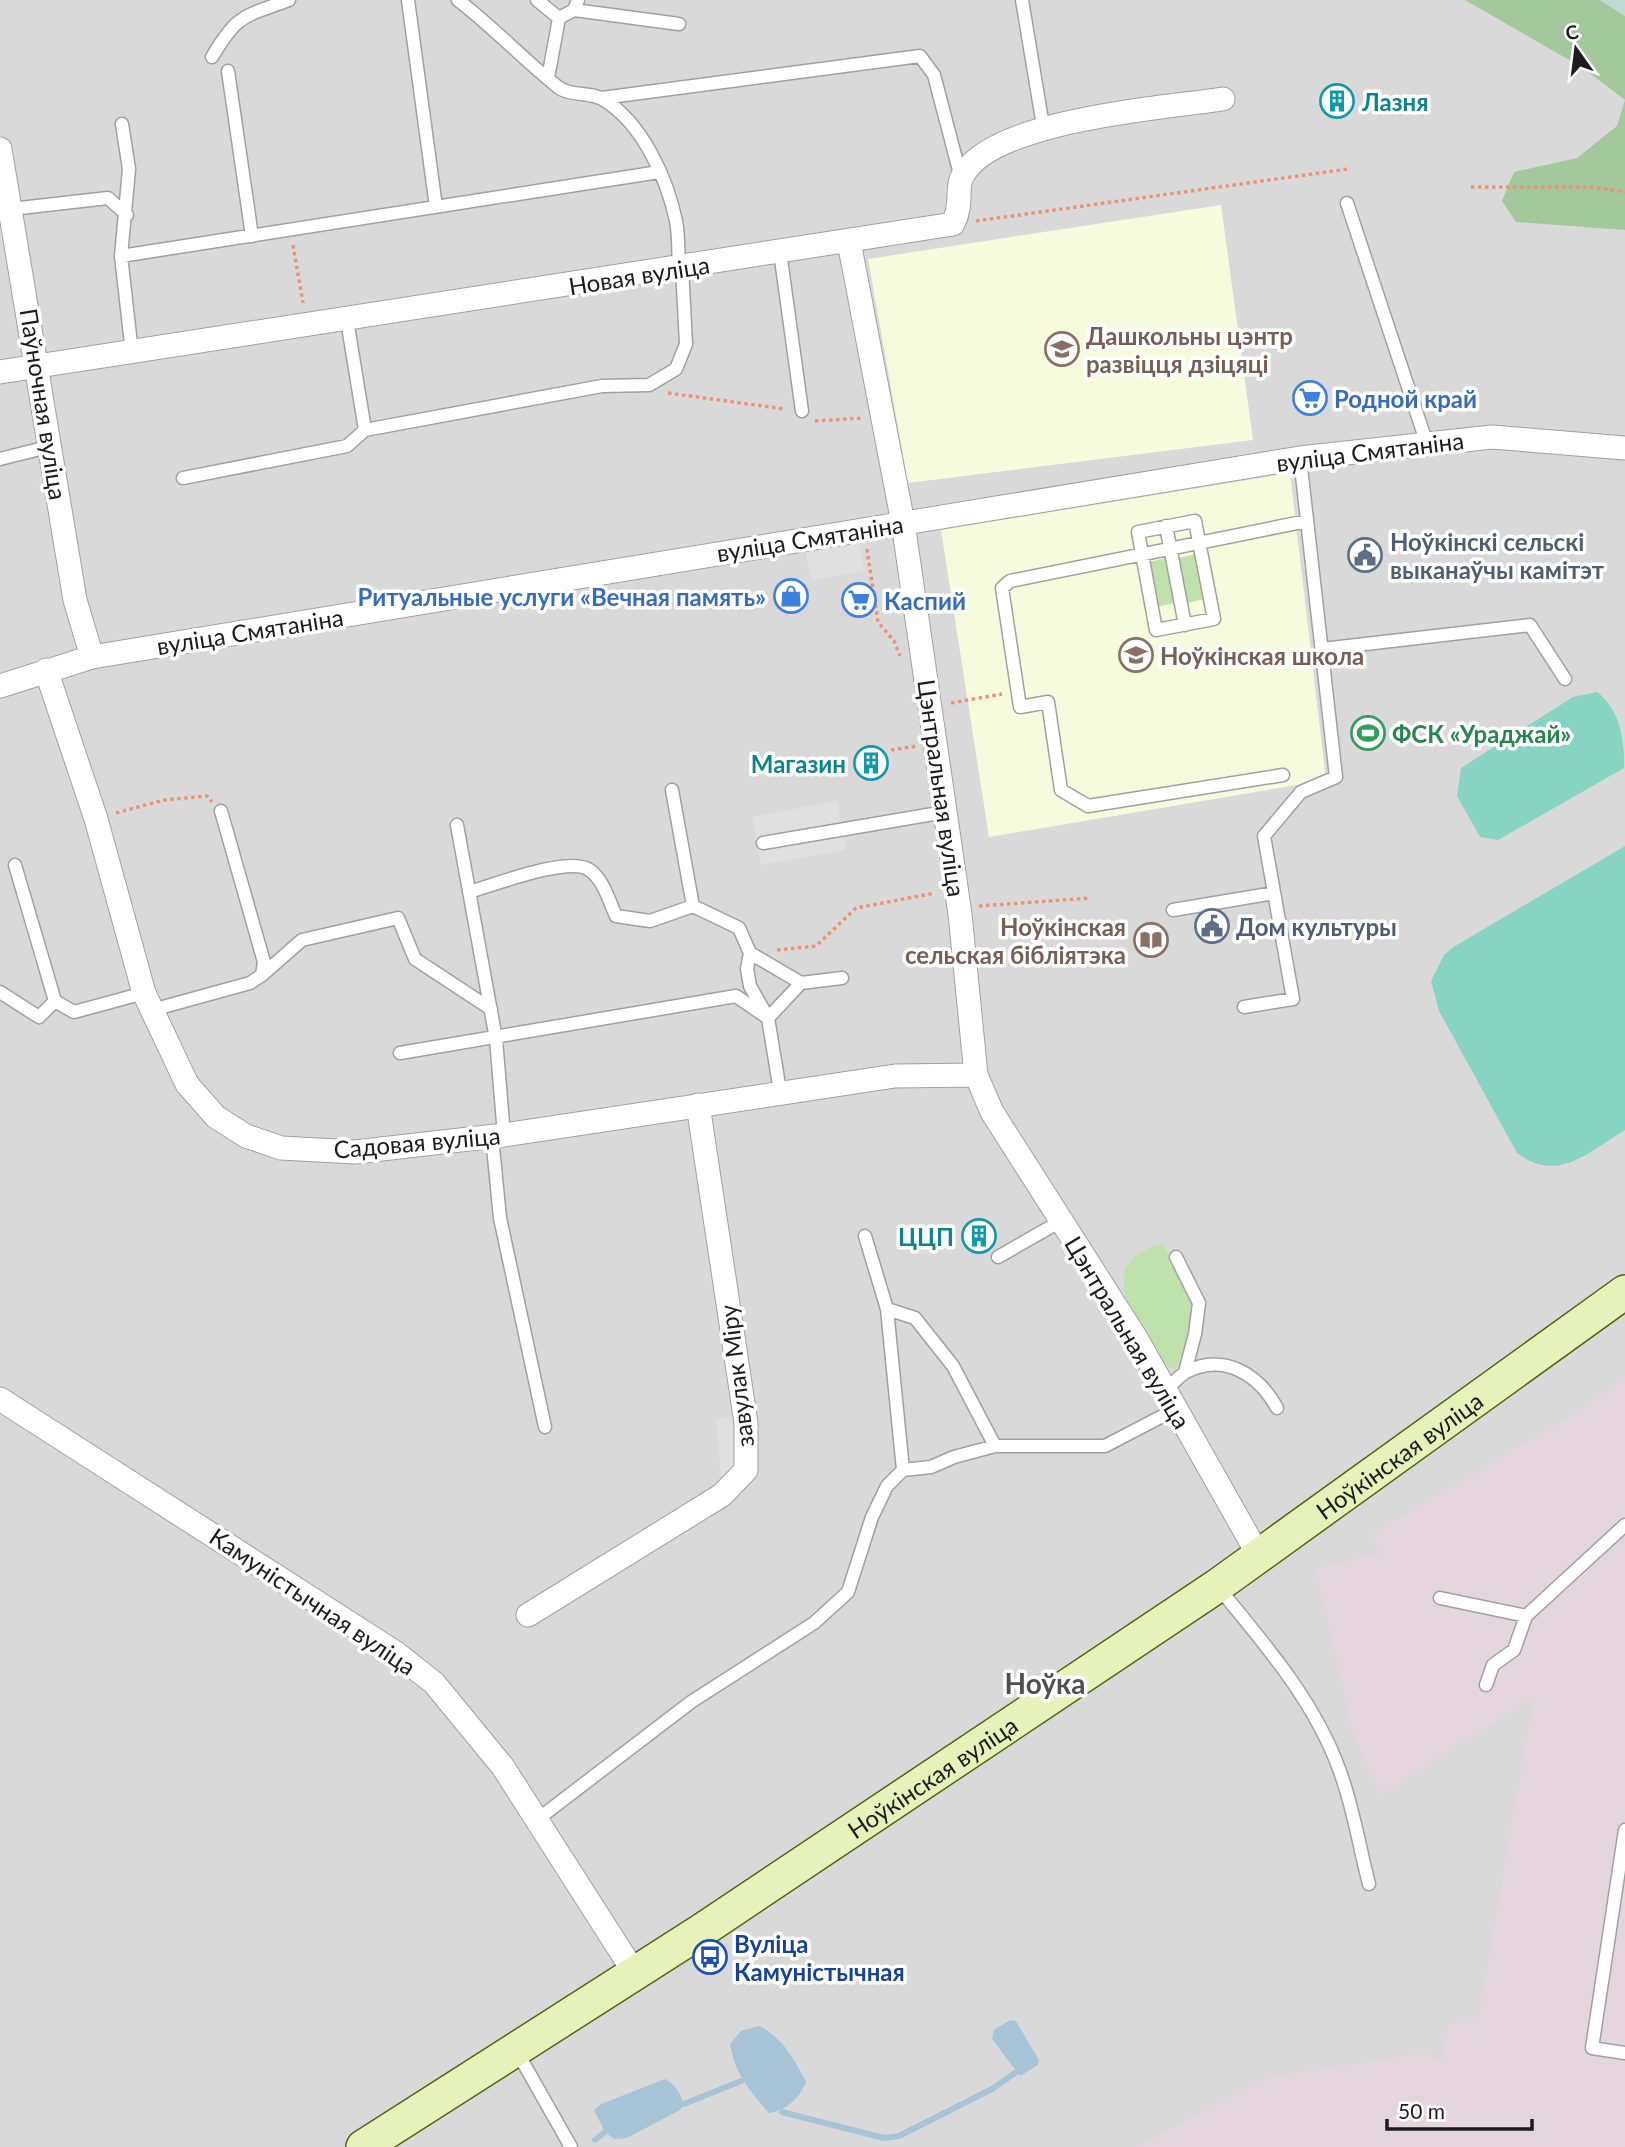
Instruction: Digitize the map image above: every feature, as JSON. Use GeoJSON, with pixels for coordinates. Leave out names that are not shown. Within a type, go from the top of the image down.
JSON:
{"type":"FeatureCollection","features":[{"type":"Feature","properties":{"kind":"main road","name":"Ноўкінская вуліца"},"geometry":{"type":"LineString","coordinates":[[363,2147],[713,1924],[1217,1586],[1625,1292]]}},
{"type":"Feature","properties":{"kind":"street"},"geometry":{"type":"LineString","coordinates":[[953,224],[960,210],[961,178],[981,156],[1043,127],[1223,99]]}},
{"type":"Feature","properties":{"kind":"street","name":"Паўночная вуліца"},"geometry":{"type":"LineString","coordinates":[[0,149],[52,446],[75,600],[92,657]]}},
{"type":"Feature","properties":{"kind":"street","name":"Новая вуліца"},"geometry":{"type":"LineString","coordinates":[[0,372],[780,253],[953,224]]}},
{"type":"Feature","properties":{"kind":"street","name":"Цэнтральная вуліца"},"geometry":{"type":"LineString","coordinates":[[849,242],[903,523],[957,889],[976,1075],[992,1112],[1171,1400],[1259,1556]]}},
{"type":"Feature","properties":{"kind":"street","name":"вуліца Смятаніна"},"geometry":{"type":"LineString","coordinates":[[0,686],[92,657],[1300,458],[1492,438],[1604,443],[1625,447]]}},
{"type":"Feature","properties":{"kind":"street","name":"Садовая вуліца"},"geometry":{"type":"LineString","coordinates":[[46,670],[96,819],[148,1002],[187,1084],[216,1117],[246,1136],[281,1148],[355,1152],[498,1136],[780,1091],[895,1076],[976,1075]]}},
{"type":"Feature","properties":{"kind":"street","name":"завулак Міру"},"geometry":{"type":"LineString","coordinates":[[528,1615],[722,1495],[746,1470],[746,1423],[698,1105]]}},
{"type":"Feature","properties":{"kind":"street","name":"Камуністычная вуліца"},"geometry":{"type":"LineString","coordinates":[[0,1399],[396,1653],[434,1683],[465,1718],[538,1819],[634,1972]]}},
{"type":"Feature","properties":{"kind":"lane"},"geometry":{"type":"LineString","coordinates":[[212,57],[242,11],[289,0]]}},
{"type":"Feature","properties":{"kind":"lane"},"geometry":{"type":"LineString","coordinates":[[408,0],[436,207]]}},
{"type":"Feature","properties":{"kind":"lane"},"geometry":{"type":"LineString","coordinates":[[458,0],[561,90],[602,98],[920,56],[934,75],[961,178]]}},
{"type":"Feature","properties":{"kind":"lane"},"geometry":{"type":"LineString","coordinates":[[537,0],[559,18]]}},
{"type":"Feature","properties":{"kind":"lane"},"geometry":{"type":"LineString","coordinates":[[1022,0],[1043,127]]}},
{"type":"Feature","properties":{"kind":"lane"},"geometry":{"type":"LineString","coordinates":[[548,78],[559,18],[576,5],[679,24]]}},
{"type":"Feature","properties":{"kind":"lane"},"geometry":{"type":"LineString","coordinates":[[228,71],[252,236]]}},
{"type":"Feature","properties":{"kind":"lane"},"geometry":{"type":"LineString","coordinates":[[183,478],[347,446],[365,430],[602,386],[649,385],[676,369],[686,344],[676,221],[659,172],[631,124],[602,98]]}},
{"type":"Feature","properties":{"kind":"lane"},"geometry":{"type":"LineString","coordinates":[[122,124],[129,169],[127,215],[121,256],[132,353]]}},
{"type":"Feature","properties":{"kind":"lane"},"geometry":{"type":"LineString","coordinates":[[121,256],[659,172]]}},
{"type":"Feature","properties":{"kind":"lane"},"geometry":{"type":"LineString","coordinates":[[11,209],[108,198],[127,215]]}},
{"type":"Feature","properties":{"kind":"lane"},"geometry":{"type":"LineString","coordinates":[[1347,203],[1427,444]]}},
{"type":"Feature","properties":{"kind":"lane"},"geometry":{"type":"LineString","coordinates":[[780,253],[802,411]]}},
{"type":"Feature","properties":{"kind":"lane"},"geometry":{"type":"LineString","coordinates":[[347,320],[365,430]]}},
{"type":"Feature","properties":{"kind":"lane"},"geometry":{"type":"LineString","coordinates":[[0,459],[52,446]]}},
{"type":"Feature","properties":{"kind":"lane"},"geometry":{"type":"LineString","coordinates":[[1244,1007],[1293,999],[1264,836],[1301,792],[1336,777],[1300,458]]}},
{"type":"Feature","properties":{"kind":"lane"},"geometry":{"type":"LineString","coordinates":[[1195,521],[1199,543],[1214,619],[1156,630],[1138,532],[1195,521]]}},
{"type":"Feature","properties":{"kind":"lane"},"geometry":{"type":"LineString","coordinates":[[1283,775],[1088,806],[1061,790],[1048,702],[1020,708],[1002,588],[1010,581],[1307,521]]}},
{"type":"Feature","properties":{"kind":"lane"},"geometry":{"type":"LineString","coordinates":[[1167,526],[1185,625]]}},
{"type":"Feature","properties":{"kind":"lane"},"geometry":{"type":"LineString","coordinates":[[1322,649],[1530,625],[1565,679]]}},
{"type":"Feature","properties":{"kind":"lane"},"geometry":{"type":"LineString","coordinates":[[672,790],[693,906]]}},
{"type":"Feature","properties":{"kind":"lane"},"geometry":{"type":"LineString","coordinates":[[221,811],[264,962],[262,975]]}},
{"type":"Feature","properties":{"kind":"lane"},"geometry":{"type":"LineString","coordinates":[[763,843],[945,812]]}},
{"type":"Feature","properties":{"kind":"lane"},"geometry":{"type":"LineString","coordinates":[[457,825],[496,1039],[500,1218],[545,1427]]}},
{"type":"Feature","properties":{"kind":"lane"},"geometry":{"type":"LineString","coordinates":[[15,865],[55,1001],[74,1012],[148,1002],[250,982],[302,940],[398,918],[415,959],[491,1009]]}},
{"type":"Feature","properties":{"kind":"lane"},"geometry":{"type":"LineString","coordinates":[[469,892],[555,867],[586,868],[597,877],[616,916],[650,921],[693,906],[739,928],[750,953],[747,969],[750,986],[768,1018],[780,1091]]}},
{"type":"Feature","properties":{"kind":"lane"},"geometry":{"type":"LineString","coordinates":[[1173,910],[1274,893]]}},
{"type":"Feature","properties":{"kind":"lane"},"geometry":{"type":"LineString","coordinates":[[750,953],[801,983],[842,978]]}},
{"type":"Feature","properties":{"kind":"lane"},"geometry":{"type":"LineString","coordinates":[[768,1018],[801,983]]}},
{"type":"Feature","properties":{"kind":"lane"},"geometry":{"type":"LineString","coordinates":[[0,992],[39,1017],[55,1001]]}},
{"type":"Feature","properties":{"kind":"lane"},"geometry":{"type":"LineString","coordinates":[[400,1053],[496,1039],[736,996],[768,1018]]}},
{"type":"Feature","properties":{"kind":"lane"},"geometry":{"type":"LineString","coordinates":[[998,1257],[1061,1221]]}},
{"type":"Feature","properties":{"kind":"lane"},"geometry":{"type":"LineString","coordinates":[[865,1236],[887,1309],[903,1469]]}},
{"type":"Feature","properties":{"kind":"lane"},"geometry":{"type":"LineString","coordinates":[[538,1819],[691,1702],[814,1623],[848,1592],[872,1517],[887,1486],[903,1469],[931,1467],[954,1457],[995,1446],[1105,1446],[1171,1400],[1185,1372],[1199,1303],[1176,1257]]}},
{"type":"Feature","properties":{"kind":"lane"},"geometry":{"type":"LineString","coordinates":[[887,1309],[915,1318],[953,1366],[995,1446]]}},
{"type":"Feature","properties":{"kind":"lane"},"geometry":{"type":"LineString","coordinates":[[1185,1372],[1217,1364],[1242,1369],[1265,1387],[1277,1408]]}},
{"type":"Feature","properties":{"kind":"lane"},"geometry":{"type":"LineString","coordinates":[[1486,1685],[1493,1665],[1514,1650],[1526,1616],[1625,1525]]}},
{"type":"Feature","properties":{"kind":"lane"},"geometry":{"type":"LineString","coordinates":[[1217,1586],[1286,1671],[1315,1721],[1339,1769],[1369,1884]]}},
{"type":"Feature","properties":{"kind":"lane"},"geometry":{"type":"LineString","coordinates":[[1440,1598],[1526,1616]]}},
{"type":"Feature","properties":{"kind":"lane"},"geometry":{"type":"LineString","coordinates":[[1625,1830],[1592,2048],[1625,2053]]}},
{"type":"Feature","properties":{"kind":"lane"},"geometry":{"type":"LineString","coordinates":[[516,2049],[571,2147]]}},
{"type":"Feature","properties":{"kind":"path"},"geometry":{"type":"LineString","coordinates":[[953,224],[1348,169]]}},
{"type":"Feature","properties":{"kind":"path"},"geometry":{"type":"LineString","coordinates":[[1471,187],[1593,187],[1625,192]]}},
{"type":"Feature","properties":{"kind":"path"},"geometry":{"type":"LineString","coordinates":[[291,229],[306,326]]}},
{"type":"Feature","properties":{"kind":"path"},"geometry":{"type":"LineString","coordinates":[[649,385],[663,392],[802,411],[808,421],[883,416]]}},
{"type":"Feature","properties":{"kind":"path"},"geometry":{"type":"LineString","coordinates":[[930,707],[1018,691]]}},
{"type":"Feature","properties":{"kind":"path"},"geometry":{"type":"LineString","coordinates":[[891,750],[922,745]]}},
{"type":"Feature","properties":{"kind":"path"},"geometry":{"type":"LineString","coordinates":[[96,819],[164,800],[207,796],[221,811]]}},
{"type":"Feature","properties":{"kind":"path"},"geometry":{"type":"LineString","coordinates":[[750,953],[816,946],[856,908],[957,889],[981,908],[1091,898]]}},
{"type":"Feature","properties":{"kind":"shaded area"},"geometry":{"type":"Polygon","coordinates":[[[0,0],[1625,0],[1625,2147],[0,2147],[0,0]]]}},
{"type":"Feature","properties":{"kind":"shaded area"},"geometry":{"type":"Polygon","coordinates":[[[1600,0],[1625,0],[1625,16],[1600,0]]]}},
{"type":"Feature","properties":{"kind":"shaded area","name":"Дашкольны цэнтр развіцця дзіцяці"},"geometry":{"type":"Polygon","coordinates":[[[1221,205],[1253,440],[908,483],[868,259],[1221,205]]]}},
{"type":"Feature","properties":{"kind":"shaded area","name":"Ноўкінская школа"},"geometry":{"type":"Polygon","coordinates":[[[1290,473],[1326,780],[989,837],[941,530],[1290,473]]]}},
{"type":"Feature","properties":{"kind":"shaded area"},"geometry":{"type":"Polygon","coordinates":[[[859,540],[864,571],[811,580],[805,549],[859,540]]]}},
{"type":"Feature","properties":{"kind":"shaded area"},"geometry":{"type":"Polygon","coordinates":[[[1597,692],[1616,716],[1623,747],[1624,768],[1498,840],[1480,837],[1457,796],[1461,768],[1573,697],[1597,692]]]}},
{"type":"Feature","properties":{"kind":"shaded area"},"geometry":{"type":"Polygon","coordinates":[[[837,801],[846,850],[761,865],[752,817],[837,801]]]}},
{"type":"Feature","properties":{"kind":"shaded area"},"geometry":{"type":"Polygon","coordinates":[[[1625,846],[1625,1130],[1573,1161],[1546,1166],[1517,1153],[1439,1011],[1431,981],[1444,955],[1455,946],[1625,846]]]}},
{"type":"Feature","properties":{"kind":"shaded area"},"geometry":{"type":"Polygon","coordinates":[[[1625,1377],[1625,2147],[1136,2147],[1268,2077],[1425,2053],[1441,2062],[1449,2025],[1478,2020],[1534,1696],[1381,1795],[1354,1736],[1316,1569],[1381,1553],[1371,1535],[1585,1407],[1625,1377]]]}},
{"type":"Feature","properties":{"kind":"shaded area"},"geometry":{"type":"Polygon","coordinates":[[[741,1415],[736,1475],[721,1477],[716,1419],[741,1415]]]}},
{"type":"Feature","properties":{"kind":"shaded area"},"geometry":{"type":"Polygon","coordinates":[[[1010,2020],[1016,2021],[1039,2060],[1038,2065],[1020,2076],[992,2039],[994,2030],[1010,2020]]]}},
{"type":"Feature","properties":{"kind":"shaded area"},"geometry":{"type":"Polygon","coordinates":[[[759,2026],[781,2043],[806,2082],[791,2103],[781,2110],[769,2113],[744,2081],[735,2064],[730,2044],[741,2031],[759,2026]]]}},
{"type":"Feature","properties":{"kind":"shaded area"},"geometry":{"type":"Polygon","coordinates":[[[665,2079],[681,2096],[684,2104],[680,2110],[627,2138],[614,2139],[605,2132],[594,2110],[601,2104],[665,2079]]]}},
{"type":"Feature","properties":{"kind":"green space"},"geometry":{"type":"Polygon","coordinates":[[[1465,0],[1600,0],[1625,16],[1625,100],[1583,68],[1465,0]]]}},
{"type":"Feature","properties":{"kind":"green space"},"geometry":{"type":"Polygon","coordinates":[[[1625,100],[1625,230],[1516,222],[1502,201],[1514,172],[1577,158],[1617,126],[1625,100]]]}},
{"type":"Feature","properties":{"kind":"green space"},"geometry":{"type":"Polygon","coordinates":[[[1196,554],[1204,599],[1187,603],[1179,558],[1196,554]]]}},
{"type":"Feature","properties":{"kind":"green space"},"geometry":{"type":"Polygon","coordinates":[[[1166,558],[1174,603],[1158,607],[1149,562],[1166,558]]]}},
{"type":"Feature","properties":{"kind":"green space"},"geometry":{"type":"Polygon","coordinates":[[[1163,1244],[1195,1305],[1191,1332],[1175,1370],[1164,1365],[1143,1332],[1126,1296],[1124,1280],[1128,1265],[1140,1253],[1163,1244]]]}},
{"type":"Feature","properties":{"kind":"waterway"},"geometry":{"type":"LineString","coordinates":[[782,2112],[884,2138],[899,2136],[992,2089],[1015,2073]]}},
{"type":"Feature","properties":{"kind":"waterway"},"geometry":{"type":"LineString","coordinates":[[684,2104],[741,2081]]}},
{"type":"Feature","properties":{"kind":"waterway"},"geometry":{"type":"LineString","coordinates":[[595,2140],[605,2132]]}},
{"type":"Feature","properties":{"kind":"place","name":"Лазня"},"geometry":{"type":"Point","coordinates":[1337,101]}},
{"type":"Feature","properties":{"kind":"place","name":"Дашкольны цэнтр развіцця дзіцяці"},"geometry":{"type":"Point","coordinates":[1062,349]}},
{"type":"Feature","properties":{"kind":"place","name":"Родной край"},"geometry":{"type":"Point","coordinates":[1310,398]}},
{"type":"Feature","properties":{"kind":"place","name":"Ноўкінскі сельскі выканаўчы камітэт"},"geometry":{"type":"Point","coordinates":[1365,555]}},
{"type":"Feature","properties":{"kind":"place","name":"Ритуальные услуги «Вечная память»"},"geometry":{"type":"Point","coordinates":[791,596]}},
{"type":"Feature","properties":{"kind":"place","name":"Каспий"},"geometry":{"type":"Point","coordinates":[859,600]}},
{"type":"Feature","properties":{"kind":"place","name":"Ноўкінская школа"},"geometry":{"type":"Point","coordinates":[1136,655]}},
{"type":"Feature","properties":{"kind":"place","name":"ФСК «Ураджай»"},"geometry":{"type":"Point","coordinates":[1368,733]}},
{"type":"Feature","properties":{"kind":"place","name":"Магазин"},"geometry":{"type":"Point","coordinates":[871,763]}},
{"type":"Feature","properties":{"kind":"place","name":"Дом культуры"},"geometry":{"type":"Point","coordinates":[1212,926]}},
{"type":"Feature","properties":{"kind":"place","name":"Ноўкінская сельская бібліятэка"},"geometry":{"type":"Point","coordinates":[1151,940]}},
{"type":"Feature","properties":{"kind":"place","name":"ЦЦП"},"geometry":{"type":"Point","coordinates":[979,1236]}},
{"type":"Feature","properties":{"kind":"place","name":"Вуліца Камуністычная"},"geometry":{"type":"Point","coordinates":[710,1957]}},
{"type":"Feature","properties":{"kind":"district","name":"Ноўка"},"geometry":{"type":"Point","coordinates":[1045,1683]}}]}
